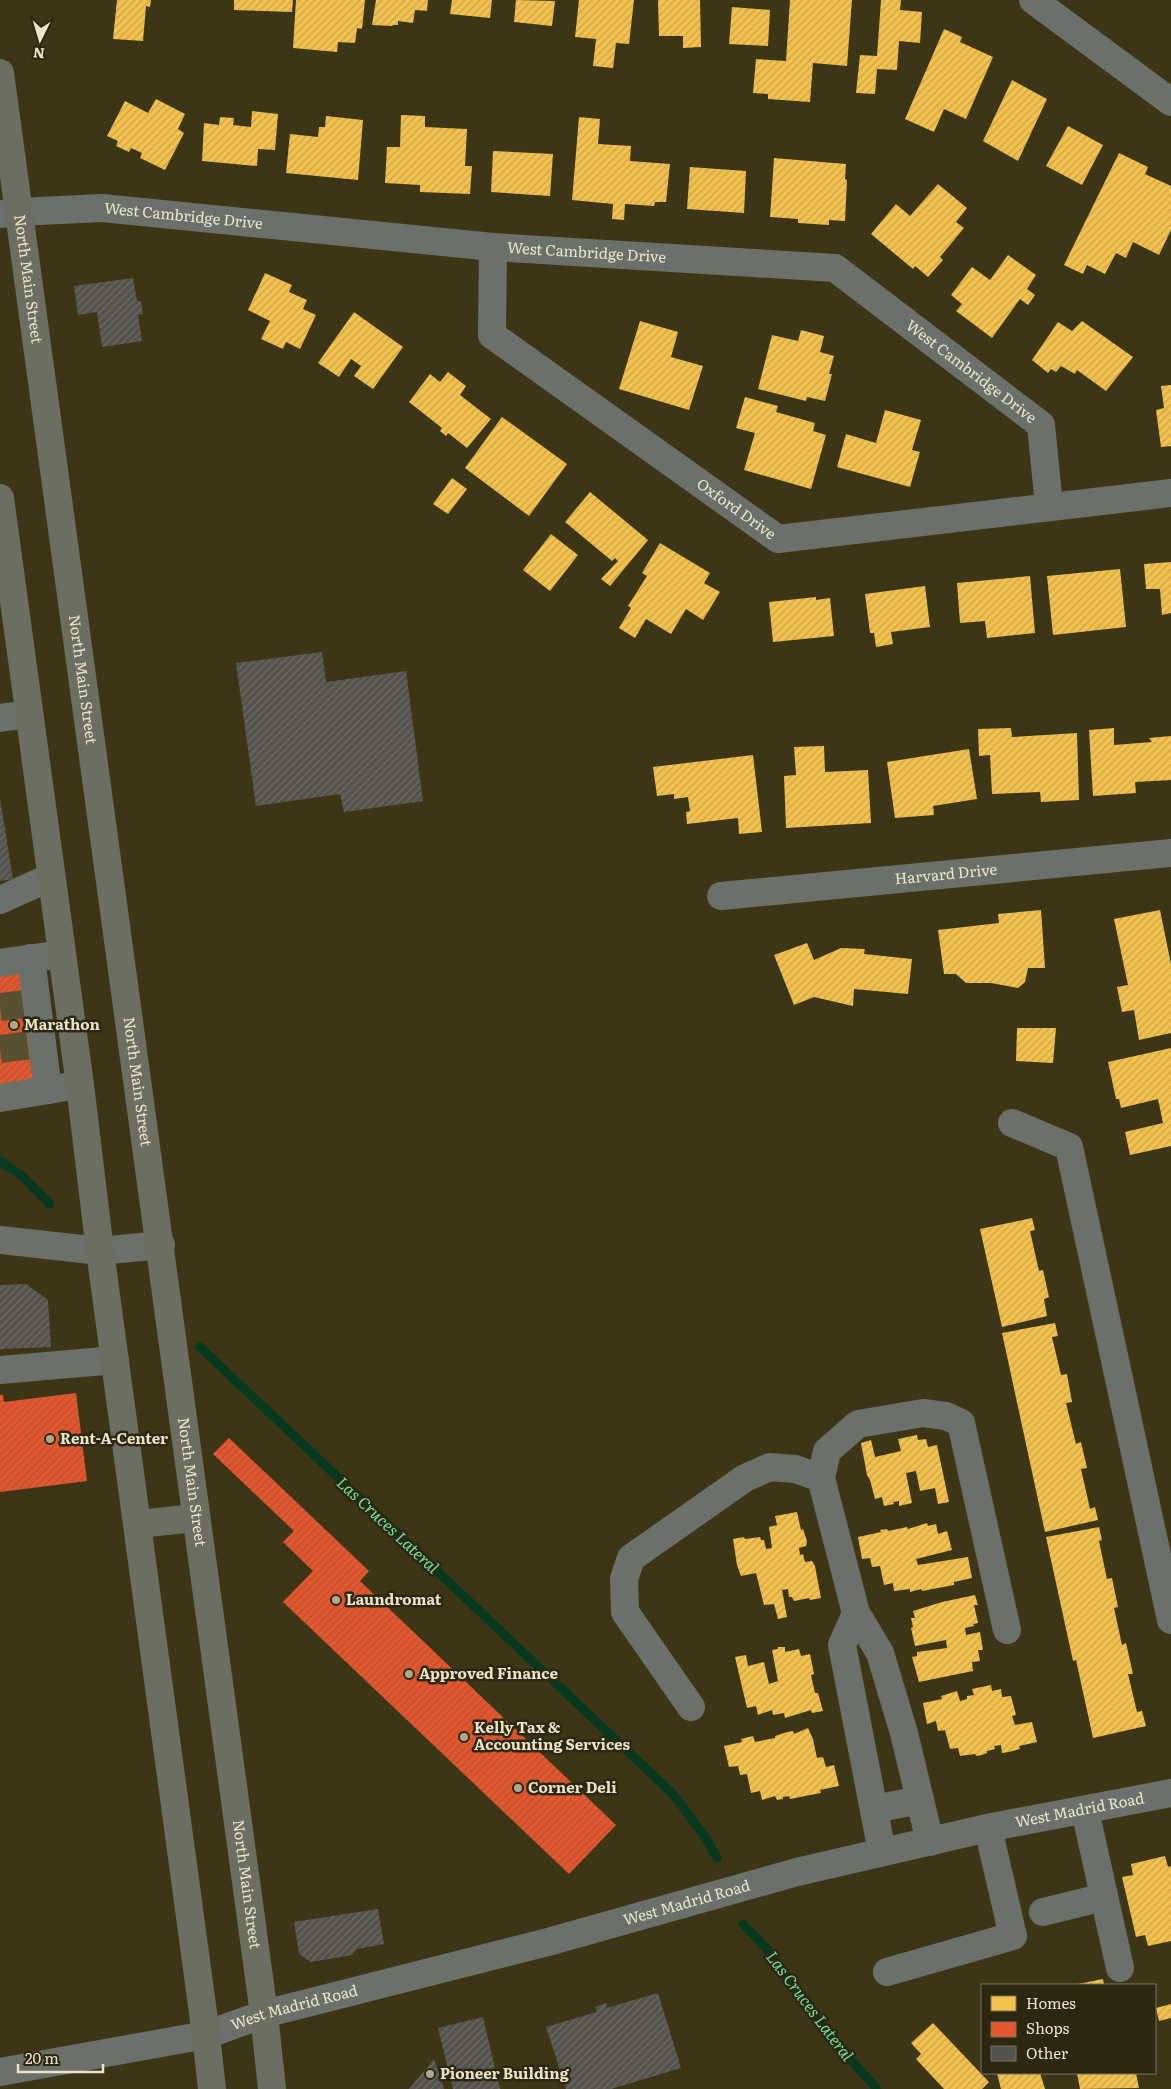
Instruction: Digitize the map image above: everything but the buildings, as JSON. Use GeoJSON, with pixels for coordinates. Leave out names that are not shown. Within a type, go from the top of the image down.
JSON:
{"type":"FeatureCollection","features":[{"type":"Feature","properties":{"kind":"main road","name":"North Main Street"},"geometry":{"type":"LineString","coordinates":[[0,73],[10,213],[161,1245],[196,1518],[264,2014],[272,2089]]}},
{"type":"Feature","properties":{"kind":"main road"},"geometry":{"type":"LineString","coordinates":[[0,498],[80,1085],[100,1251],[212,2089]]}},
{"type":"Feature","properties":{"kind":"main road"},"geometry":{"type":"LineString","coordinates":[[138,1524],[196,1518]]}},
{"type":"Feature","properties":{"kind":"street"},"geometry":{"type":"LineString","coordinates":[[1033,0],[1171,102]]}},
{"type":"Feature","properties":{"kind":"street","name":"West Cambridge Drive"},"geometry":{"type":"LineString","coordinates":[[10,213],[102,208],[492,247],[835,268],[1040,425],[1049,506]]}},
{"type":"Feature","properties":{"kind":"street","name":"Oxford Drive"},"geometry":{"type":"LineString","coordinates":[[492,247],[492,335],[778,539],[1171,493]]}},
{"type":"Feature","properties":{"kind":"street"},"geometry":{"type":"LineString","coordinates":[[0,718],[29,714]]}},
{"type":"Feature","properties":{"kind":"street","name":"Harvard Drive"},"geometry":{"type":"LineString","coordinates":[[721,896],[1171,853]]}},
{"type":"Feature","properties":{"kind":"street"},"geometry":{"type":"LineString","coordinates":[[0,900],[51,877]]}},
{"type":"Feature","properties":{"kind":"street"},"geometry":{"type":"LineString","coordinates":[[0,963],[61,955]]}},
{"type":"Feature","properties":{"kind":"street"},"geometry":{"type":"LineString","coordinates":[[31,958],[31,1003],[36,1044],[48,1090]]}},
{"type":"Feature","properties":{"kind":"street"},"geometry":{"type":"LineString","coordinates":[[0,1098],[80,1085]]}},
{"type":"Feature","properties":{"kind":"street"},"geometry":{"type":"LineString","coordinates":[[1012,1123],[1069,1147],[1171,1620]]}},
{"type":"Feature","properties":{"kind":"street"},"geometry":{"type":"LineString","coordinates":[[0,1240],[100,1251],[161,1245]]}},
{"type":"Feature","properties":{"kind":"street"},"geometry":{"type":"LineString","coordinates":[[0,1370],[115,1360]]}},
{"type":"Feature","properties":{"kind":"street"},"geometry":{"type":"LineString","coordinates":[[930,1842],[904,1733],[880,1653],[856,1613],[821,1478],[826,1451],[858,1424],[923,1413],[946,1416],[961,1423],[1007,1630]]}},
{"type":"Feature","properties":{"kind":"street"},"geometry":{"type":"LineString","coordinates":[[691,1707],[625,1612],[624,1580],[631,1558],[745,1478],[770,1467],[796,1469],[821,1478]]}},
{"type":"Feature","properties":{"kind":"street"},"geometry":{"type":"LineString","coordinates":[[856,1613],[842,1645],[882,1852]]}},
{"type":"Feature","properties":{"kind":"street","name":"West Madrid Road"},"geometry":{"type":"LineString","coordinates":[[0,2072],[206,2034],[264,2014],[548,1942],[797,1872],[988,1828],[1171,1793]]}},
{"type":"Feature","properties":{"kind":"street"},"geometry":{"type":"LineString","coordinates":[[874,1809],[920,1800]]}},
{"type":"Feature","properties":{"kind":"street"},"geometry":{"type":"LineString","coordinates":[[1085,1810],[1120,1968]]}},
{"type":"Feature","properties":{"kind":"street"},"geometry":{"type":"LineString","coordinates":[[887,1972],[1013,1936],[988,1828]]}},
{"type":"Feature","properties":{"kind":"street"},"geometry":{"type":"LineString","coordinates":[[1043,1912],[1104,1897]]}},
{"type":"Feature","properties":{"kind":"waterway","name":"Las Cruces Lateral"},"geometry":{"type":"LineString","coordinates":[[0,1161],[22,1176],[50,1204]]}},
{"type":"Feature","properties":{"kind":"waterway","name":"Las Cruces Lateral"},"geometry":{"type":"LineString","coordinates":[[200,1347],[674,1795],[706,1838],[717,1858]]}},
{"type":"Feature","properties":{"kind":"waterway","name":"Las Cruces Lateral"},"geometry":{"type":"LineString","coordinates":[[743,1924],[766,1948],[827,2033],[877,2089]]}},
{"type":"Feature","properties":{"kind":"tunnel"},"geometry":{"type":"LineString","coordinates":[[0,1007],[25,1004]]}},
{"type":"Feature","properties":{"kind":"tunnel"},"geometry":{"type":"LineString","coordinates":[[0,1049],[31,1045]]}},
{"type":"Feature","properties":{"kind":"place","name":"Marathon"},"geometry":{"type":"Point","coordinates":[14,1025]}},
{"type":"Feature","properties":{"kind":"place","name":"Rent-A-Center"},"geometry":{"type":"Point","coordinates":[50,1439]}},
{"type":"Feature","properties":{"kind":"place","name":"Laundromat"},"geometry":{"type":"Point","coordinates":[336,1600]}},
{"type":"Feature","properties":{"kind":"place","name":"Approved Finance"},"geometry":{"type":"Point","coordinates":[409,1674]}},
{"type":"Feature","properties":{"kind":"place","name":"Kelly Tax & Accounting Services"},"geometry":{"type":"Point","coordinates":[464,1737]}},
{"type":"Feature","properties":{"kind":"place","name":"Corner Deli"},"geometry":{"type":"Point","coordinates":[518,1788]}},
{"type":"Feature","properties":{"kind":"place","name":"Pioneer Building"},"geometry":{"type":"Point","coordinates":[430,2074]}}]}
